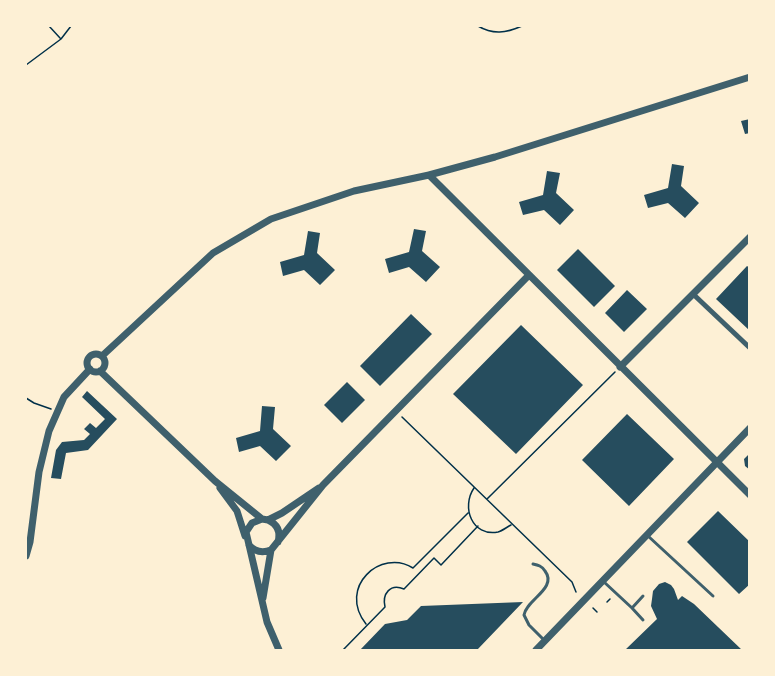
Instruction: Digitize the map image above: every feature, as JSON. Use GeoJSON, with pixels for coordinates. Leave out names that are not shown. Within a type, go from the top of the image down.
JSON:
{"type":"FeatureCollection","features":[{"type":"Feature","properties":{"kind":"street"},"geometry":{"type":"LineString","coordinates":[[102,356],[213,253],[271,219],[354,191],[429,175],[517,150],[750,77]]}},
{"type":"Feature","properties":{"kind":"street"},"geometry":{"type":"LineString","coordinates":[[429,175],[750,495]]}},
{"type":"Feature","properties":{"kind":"street"},"geometry":{"type":"LineString","coordinates":[[620,367],[750,237]]}},
{"type":"Feature","properties":{"kind":"street"},"geometry":{"type":"LineString","coordinates":[[323,485],[282,513],[257,520],[248,527],[247,540],[256,551],[271,550],[323,485],[529,275]]}},
{"type":"Feature","properties":{"kind":"street"},"geometry":{"type":"LineString","coordinates":[[693,294],[750,348]]}},
{"type":"Feature","properties":{"kind":"street"},"geometry":{"type":"LineString","coordinates":[[102,356],[96,354],[89,358],[87,364],[90,369],[95,372],[100,371],[215,481],[277,526],[278,542]]}},
{"type":"Feature","properties":{"kind":"street"},"geometry":{"type":"LineString","coordinates":[[100,371],[105,364],[102,356]]}},
{"type":"Feature","properties":{"kind":"street"},"geometry":{"type":"LineString","coordinates":[[26,556],[30,542],[39,472],[49,431],[64,397],[90,369]]}},
{"type":"Feature","properties":{"kind":"street"},"geometry":{"type":"LineString","coordinates":[[536,651],[750,428]]}},
{"type":"Feature","properties":{"kind":"street"},"geometry":{"type":"LineString","coordinates":[[215,481],[237,511],[263,598],[267,622],[279,651]]}},
{"type":"Feature","properties":{"kind":"street"},"geometry":{"type":"LineString","coordinates":[[263,598],[271,550]]}},
{"type":"Feature","properties":{"kind":"lane"},"geometry":{"type":"LineString","coordinates":[[647,534],[713,596]]}},
{"type":"Feature","properties":{"kind":"lane"},"geometry":{"type":"LineString","coordinates":[[532,564],[537,564],[546,571],[548,582],[528,606],[524,615],[529,625],[545,641]]}},
{"type":"Feature","properties":{"kind":"lane"},"geometry":{"type":"LineString","coordinates":[[603,581],[643,620]]}},
{"type":"Feature","properties":{"kind":"lane"},"geometry":{"type":"LineString","coordinates":[[632,608],[643,596]]}},
{"type":"Feature","properties":{"kind":"path"},"geometry":{"type":"LineString","coordinates":[[49,26],[61,39]]}},
{"type":"Feature","properties":{"kind":"path"},"geometry":{"type":"LineString","coordinates":[[26,65],[61,39],[71,26]]}},
{"type":"Feature","properties":{"kind":"path"},"geometry":{"type":"LineString","coordinates":[[478,26],[490,33],[500,33],[522,26]]}},
{"type":"Feature","properties":{"kind":"path"},"geometry":{"type":"LineString","coordinates":[[487,499],[620,367]]}},
{"type":"Feature","properties":{"kind":"path"},"geometry":{"type":"LineString","coordinates":[[26,399],[34,404],[58,410]]}},
{"type":"Feature","properties":{"kind":"path"},"geometry":{"type":"LineString","coordinates":[[402,417],[572,582],[576,592]]}},
{"type":"Feature","properties":{"kind":"path"},"geometry":{"type":"LineString","coordinates":[[475,488],[468,502],[468,513],[478,526],[497,532],[512,524]]}},
{"type":"Feature","properties":{"kind":"path"},"geometry":{"type":"LineString","coordinates":[[367,625],[357,609],[355,599],[358,588],[369,572],[399,562],[413,567],[468,513]]}},
{"type":"Feature","properties":{"kind":"path"},"geometry":{"type":"LineString","coordinates":[[343,651],[385,607],[383,599],[386,592],[392,588],[404,589],[434,558],[441,565],[478,526]]}},
{"type":"Feature","properties":{"kind":"path"},"geometry":{"type":"LineString","coordinates":[[607,602],[610,598]]}},
{"type":"Feature","properties":{"kind":"path"},"geometry":{"type":"LineString","coordinates":[[592,608],[597,612]]}},
{"type":"Feature","properties":{"kind":"building"},"geometry":{"type":"Polygon","coordinates":[[[750,119],[750,133],[745,134],[741,121],[750,119]]]}},
{"type":"Feature","properties":{"kind":"building"},"geometry":{"type":"Polygon","coordinates":[[[672,164],[684,166],[681,186],[699,203],[685,218],[668,203],[648,208],[644,195],[668,188],[672,164]]]}},
{"type":"Feature","properties":{"kind":"building"},"geometry":{"type":"Polygon","coordinates":[[[547,171],[560,173],[556,193],[574,210],[560,225],[544,210],[523,215],[519,202],[543,195],[547,171]]]}},
{"type":"Feature","properties":{"kind":"building"},"geometry":{"type":"Polygon","coordinates":[[[414,229],[426,231],[422,251],[440,267],[426,282],[409,267],[389,273],[385,259],[409,252],[414,229]]]}},
{"type":"Feature","properties":{"kind":"building"},"geometry":{"type":"Polygon","coordinates":[[[308,231],[320,233],[317,253],[335,270],[320,285],[304,270],[283,276],[280,262],[304,255],[308,231]]]}},
{"type":"Feature","properties":{"kind":"building"},"geometry":{"type":"Polygon","coordinates":[[[578,249],[615,286],[594,307],[557,270],[578,249]]]}},
{"type":"Feature","properties":{"kind":"building"},"geometry":{"type":"Polygon","coordinates":[[[747,266],[750,268],[750,331],[716,299],[747,266]]]}},
{"type":"Feature","properties":{"kind":"building"},"geometry":{"type":"Polygon","coordinates":[[[627,290],[647,309],[624,332],[605,313],[627,290]]]}},
{"type":"Feature","properties":{"kind":"building"},"geometry":{"type":"Polygon","coordinates":[[[411,314],[432,334],[380,386],[360,366],[411,314]]]}},
{"type":"Feature","properties":{"kind":"building"},"geometry":{"type":"Polygon","coordinates":[[[521,325],[583,385],[516,454],[453,394],[521,325]]]}},
{"type":"Feature","properties":{"kind":"building"},"geometry":{"type":"Polygon","coordinates":[[[347,382],[365,400],[342,423],[324,405],[347,382]]]}},
{"type":"Feature","properties":{"kind":"building"},"geometry":{"type":"Polygon","coordinates":[[[87,391],[117,419],[88,450],[66,453],[61,479],[51,478],[56,450],[62,442],[84,440],[90,434],[84,429],[90,423],[96,428],[105,419],[82,397],[87,391]]]}},
{"type":"Feature","properties":{"kind":"building"},"geometry":{"type":"Polygon","coordinates":[[[262,406],[275,407],[273,429],[291,446],[276,461],[260,446],[239,452],[236,438],[260,431],[262,406]]]}},
{"type":"Feature","properties":{"kind":"building"},"geometry":{"type":"Polygon","coordinates":[[[627,414],[674,459],[629,506],[582,460],[627,414]]]}},
{"type":"Feature","properties":{"kind":"building"},"geometry":{"type":"Polygon","coordinates":[[[750,453],[750,470],[745,466],[744,459],[750,453]]]}},
{"type":"Feature","properties":{"kind":"building"},"geometry":{"type":"Polygon","coordinates":[[[718,511],[750,542],[750,584],[739,594],[687,542],[718,511]]]}},
{"type":"Feature","properties":{"kind":"building"},"geometry":{"type":"Polygon","coordinates":[[[665,582],[674,589],[678,600],[682,596],[694,604],[742,650],[625,650],[657,619],[651,606],[653,591],[659,584],[665,582]]]}},
{"type":"Feature","properties":{"kind":"building"},"geometry":{"type":"Polygon","coordinates":[[[523,602],[477,650],[360,650],[385,624],[407,620],[421,606],[523,602]]]}}]}
